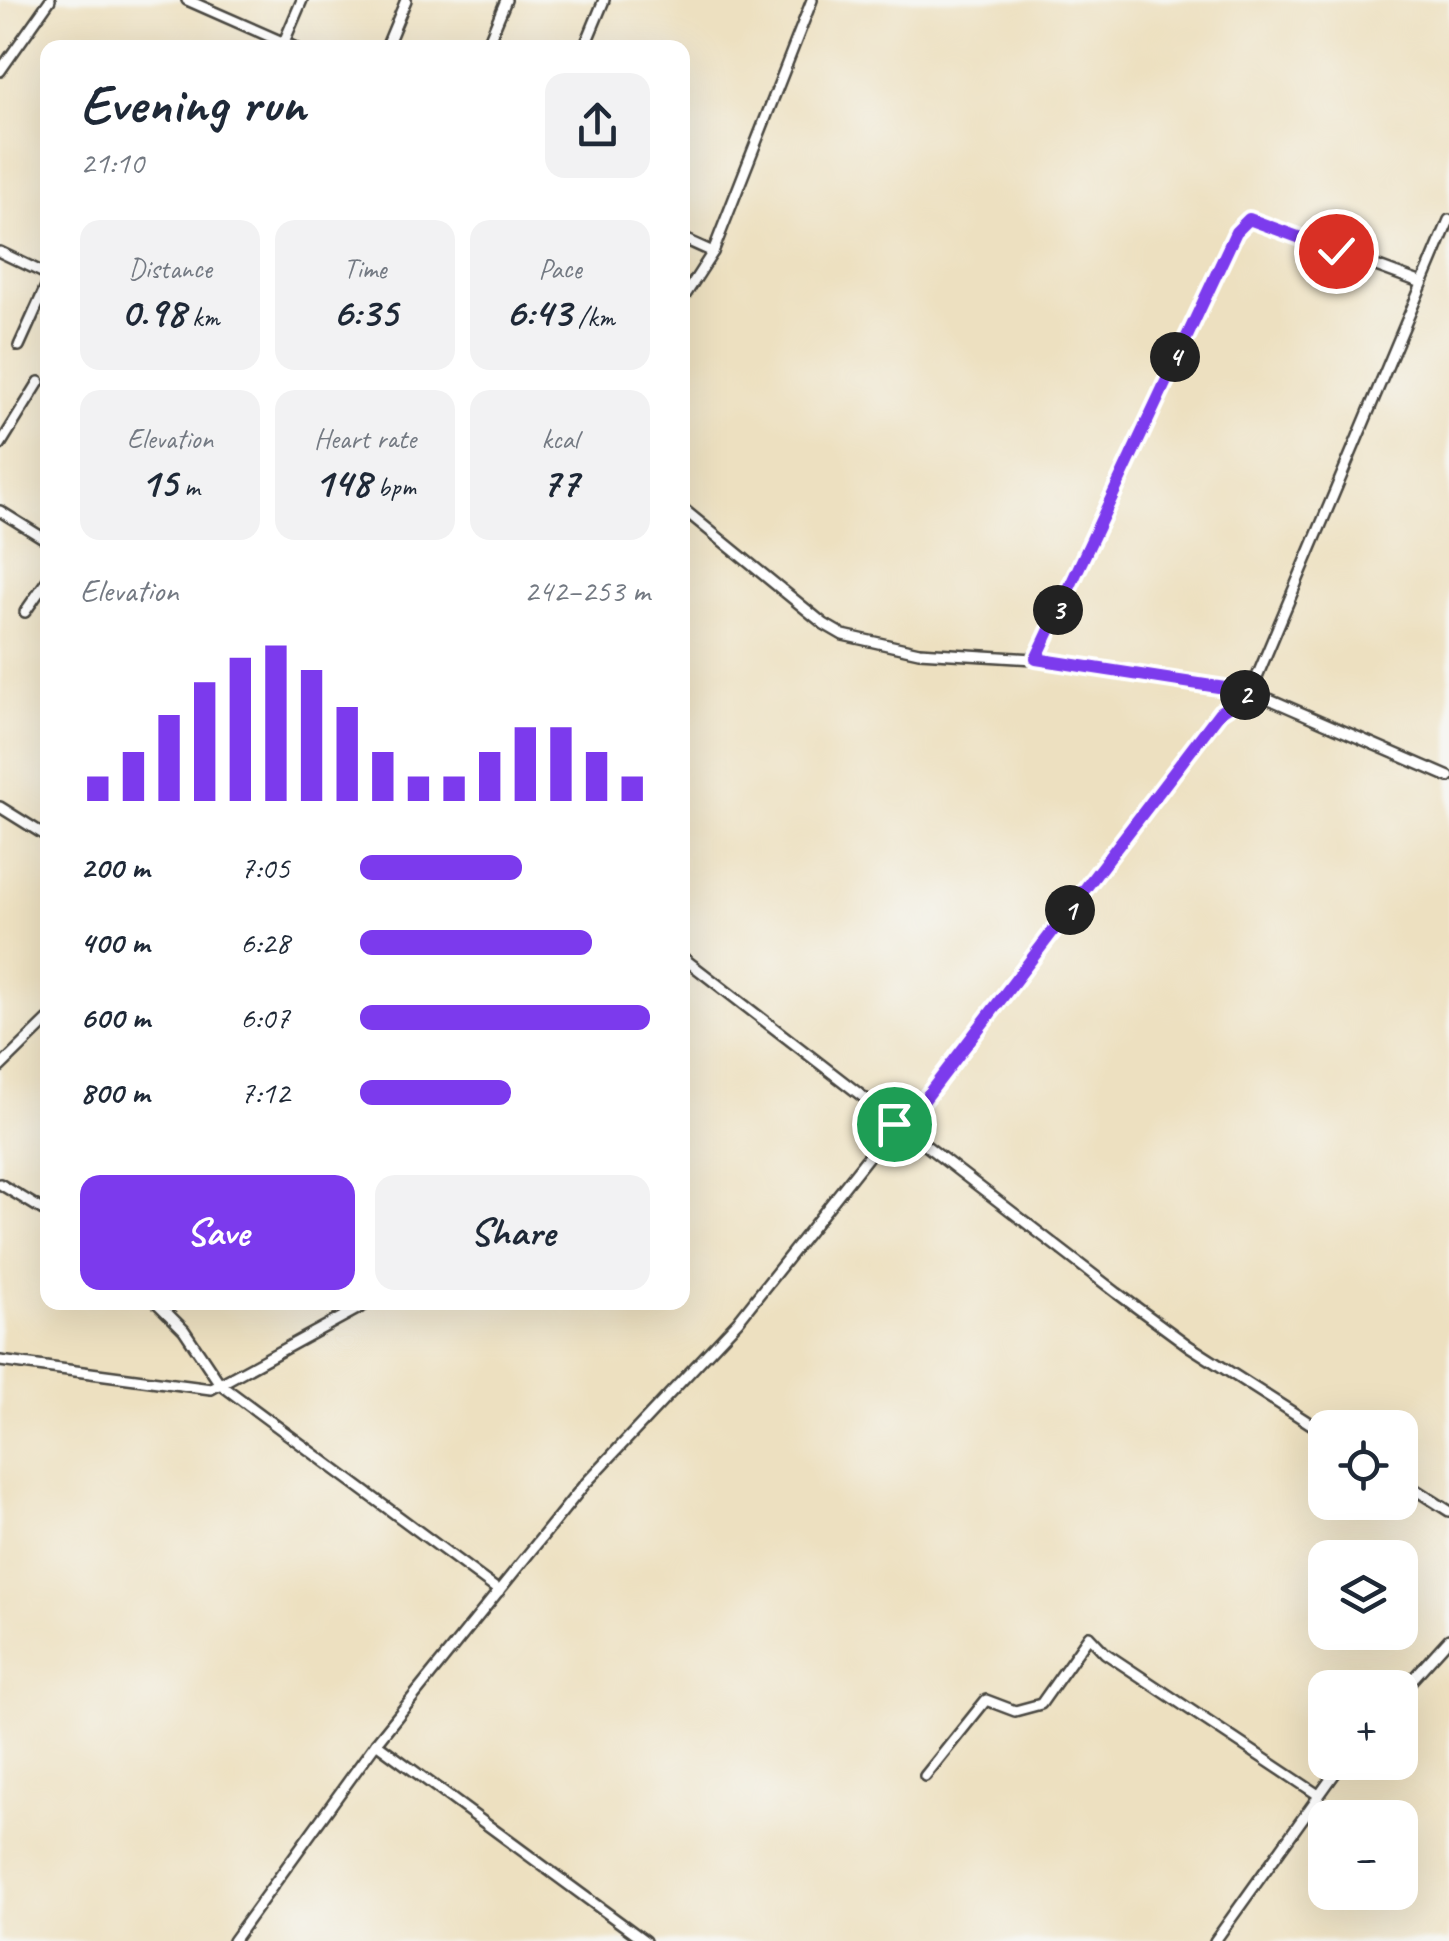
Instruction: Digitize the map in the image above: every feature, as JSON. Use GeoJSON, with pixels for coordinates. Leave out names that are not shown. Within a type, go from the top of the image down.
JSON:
{"type":"FeatureCollection","features":[{"type":"Feature","properties":{"kind":"street"},"geometry":{"type":"LineString","coordinates":[[0,71],[50,0]]}},
{"type":"Feature","properties":{"kind":"street"},"geometry":{"type":"LineString","coordinates":[[187,0],[202,3],[280,40]]}},
{"type":"Feature","properties":{"kind":"street"},"geometry":{"type":"LineString","coordinates":[[285,40],[302,0]]}},
{"type":"Feature","properties":{"kind":"street"},"geometry":{"type":"LineString","coordinates":[[389,40],[406,0]]}},
{"type":"Feature","properties":{"kind":"street"},"geometry":{"type":"LineString","coordinates":[[489,40],[506,0]]}},
{"type":"Feature","properties":{"kind":"street"},"geometry":{"type":"LineString","coordinates":[[587,40],[604,0]]}},
{"type":"Feature","properties":{"kind":"street"},"geometry":{"type":"LineString","coordinates":[[690,288],[713,252],[811,2],[798,0]]}},
{"type":"Feature","properties":{"kind":"street"},"geometry":{"type":"LineString","coordinates":[[0,48],[12,54]]}},
{"type":"Feature","properties":{"kind":"street"},"geometry":{"type":"LineString","coordinates":[[1036,659],[1236,232],[1249,219],[1422,283]]}},
{"type":"Feature","properties":{"kind":"street"},"geometry":{"type":"LineString","coordinates":[[234,1941],[376,1743],[584,1485],[738,1322],[894,1124],[918,1108],[1220,712],[1251,692],[1449,220]]}},
{"type":"Feature","properties":{"kind":"street"},"geometry":{"type":"LineString","coordinates":[[690,242],[713,252]]}},
{"type":"Feature","properties":{"kind":"street"},"geometry":{"type":"LineString","coordinates":[[0,252],[40,274]]}},
{"type":"Feature","properties":{"kind":"street"},"geometry":{"type":"LineString","coordinates":[[19,346],[40,297]]}},
{"type":"Feature","properties":{"kind":"street"},"geometry":{"type":"LineString","coordinates":[[0,444],[39,382]]}},
{"type":"Feature","properties":{"kind":"street"},"geometry":{"type":"LineString","coordinates":[[0,511],[40,536]]}},
{"type":"Feature","properties":{"kind":"street"},"geometry":{"type":"LineString","coordinates":[[690,515],[824,624],[843,634],[918,652],[1036,659],[1251,692],[1449,777]]}},
{"type":"Feature","properties":{"kind":"street"},"geometry":{"type":"LineString","coordinates":[[25,612],[40,590]]}},
{"type":"Feature","properties":{"kind":"street"},"geometry":{"type":"LineString","coordinates":[[0,807],[40,832]]}},
{"type":"Feature","properties":{"kind":"street"},"geometry":{"type":"LineString","coordinates":[[690,966],[1188,1346],[1308,1421]]}},
{"type":"Feature","properties":{"kind":"street"},"geometry":{"type":"LineString","coordinates":[[0,1068],[40,1028]]}},
{"type":"Feature","properties":{"kind":"street"},"geometry":{"type":"LineString","coordinates":[[0,1184],[40,1208]]}},
{"type":"Feature","properties":{"kind":"street"},"geometry":{"type":"LineString","coordinates":[[164,1310],[184,1330],[220,1384],[499,1591]]}},
{"type":"Feature","properties":{"kind":"street"},"geometry":{"type":"LineString","coordinates":[[0,1362],[211,1390],[355,1310]]}},
{"type":"Feature","properties":{"kind":"street"},"geometry":{"type":"LineString","coordinates":[[1418,1491],[1449,1510]]}},
{"type":"Feature","properties":{"kind":"street"},"geometry":{"type":"LineString","coordinates":[[925,1776],[986,1700],[1015,1711],[1041,1704],[1089,1636],[1105,1654],[1317,1794]]}},
{"type":"Feature","properties":{"kind":"street"},"geometry":{"type":"LineString","coordinates":[[1418,1673],[1449,1639]]}},
{"type":"Feature","properties":{"kind":"street"},"geometry":{"type":"LineString","coordinates":[[376,1743],[645,1941]]}},
{"type":"Feature","properties":{"kind":"street"},"geometry":{"type":"LineString","coordinates":[[1215,1941],[1328,1780]]}},
{"type":"Feature","properties":{"kind":"route"},"geometry":{"type":"LineString","coordinates":[[894,1124],[918,1108],[1220,712],[1251,692],[1036,659],[1236,232],[1249,219],[1336,251]]}}]}
